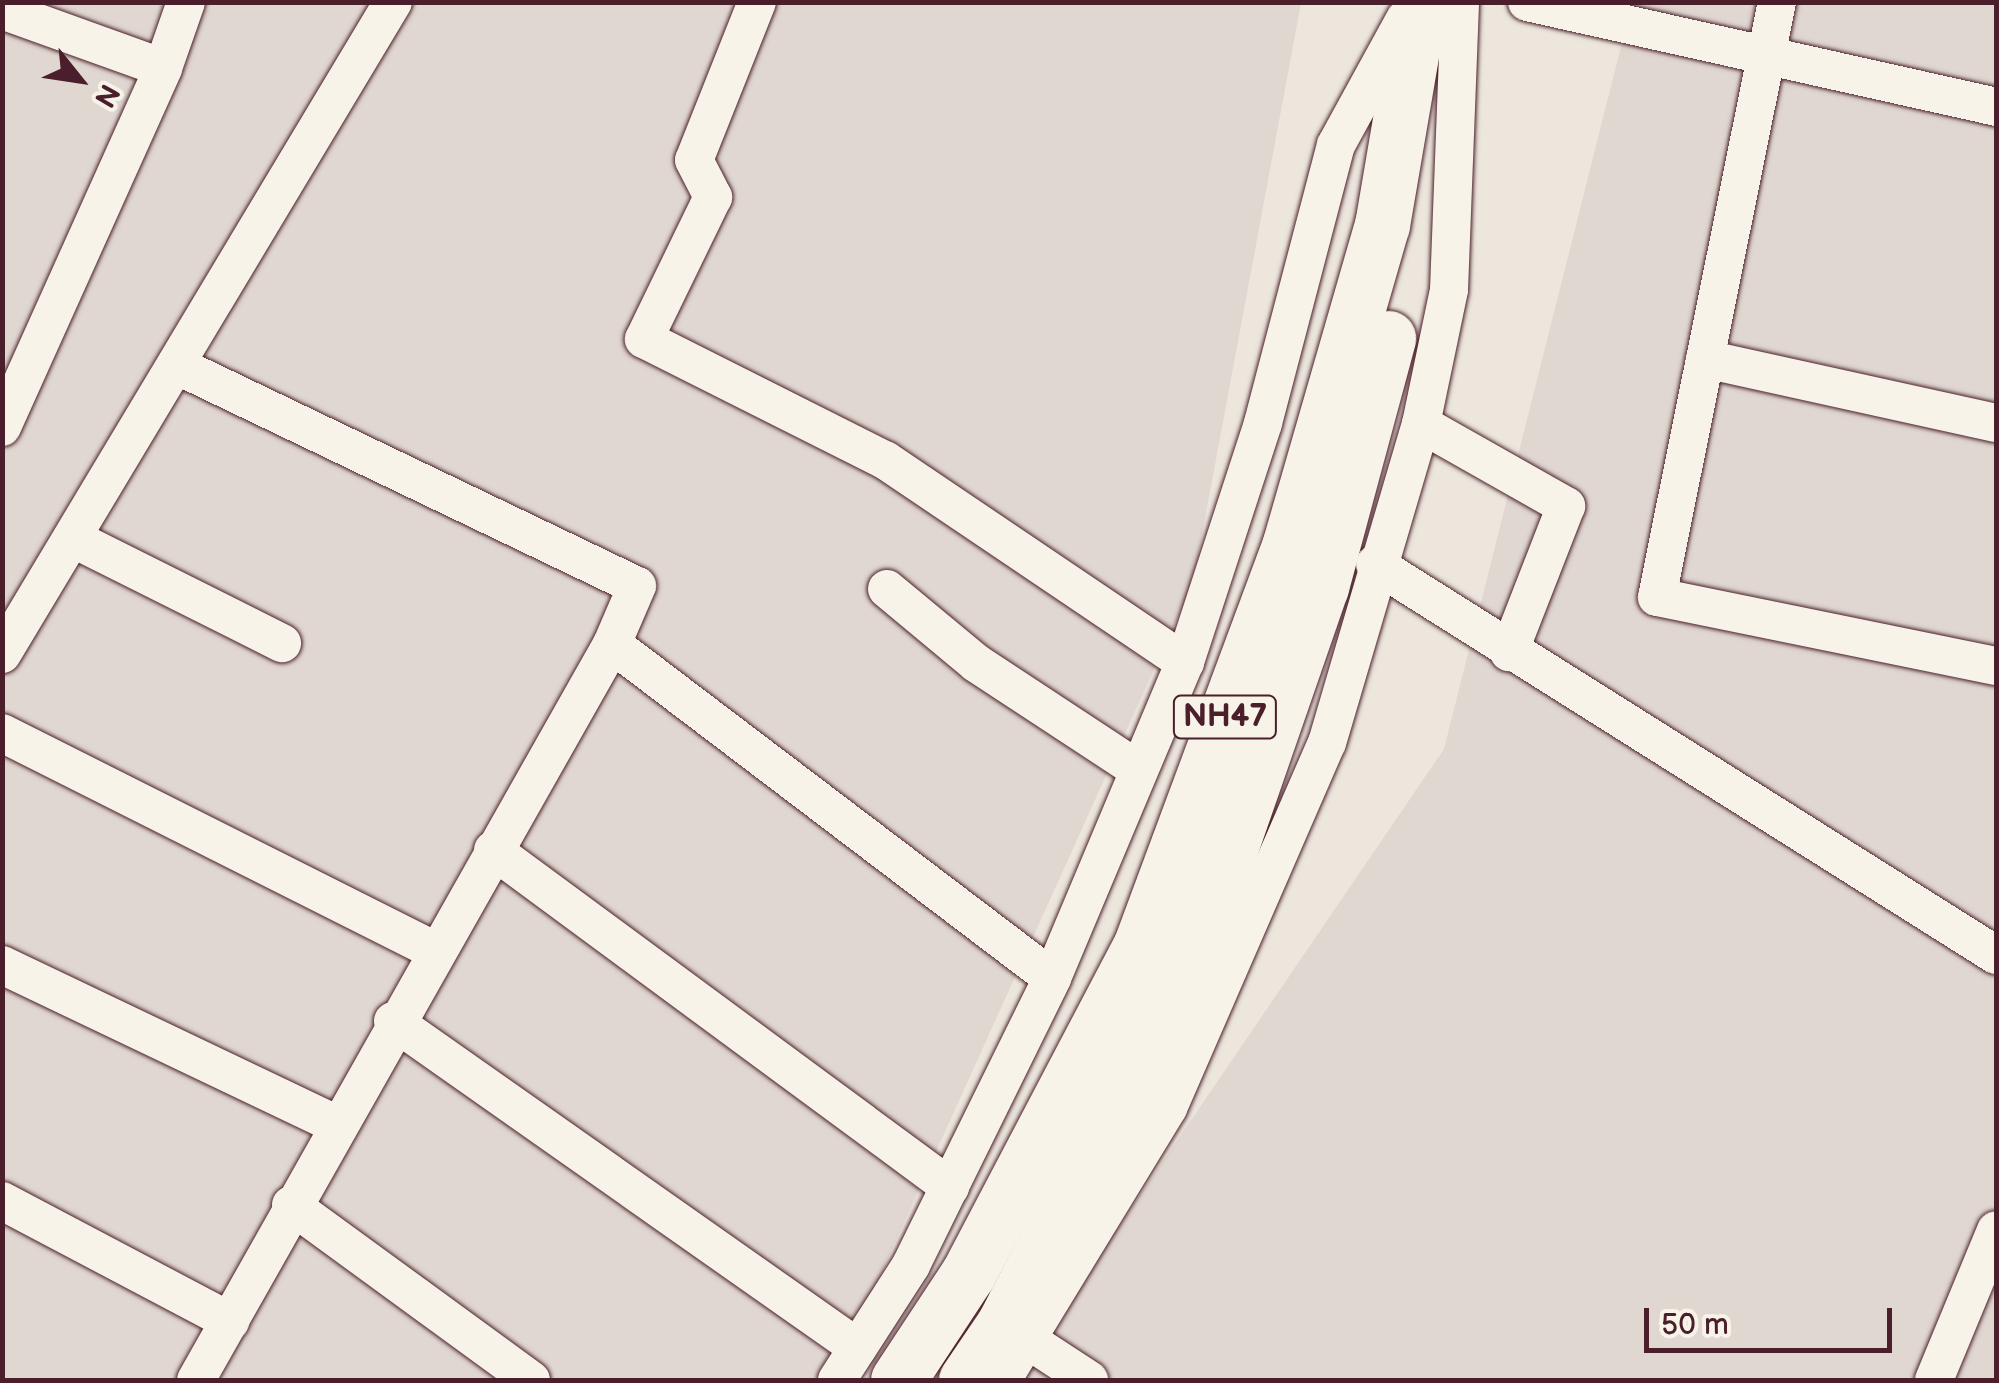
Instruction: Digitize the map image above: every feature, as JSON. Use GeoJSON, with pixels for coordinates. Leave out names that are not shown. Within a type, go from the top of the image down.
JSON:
{"type":"FeatureCollection","features":[{"type":"Feature","properties":{"kind":"highway","name":"NH47"},"geometry":{"type":"LineString","coordinates":[[878,1364],[1140,944],[1290,543],[1382,225],[1417,2]]}},
{"type":"Feature","properties":{"kind":"highway","name":"NH47"},"geometry":{"type":"LineString","coordinates":[[966,1380],[1016,1332],[1192,959],[1321,588],[1418,225],[1459,2]]}},
{"type":"Feature","properties":{"kind":"street"},"geometry":{"type":"LineString","coordinates":[[2,427],[163,68],[186,2]]}},
{"type":"Feature","properties":{"kind":"street"},"geometry":{"type":"LineString","coordinates":[[2,654],[393,2]]}},
{"type":"Feature","properties":{"kind":"street"},"geometry":{"type":"LineString","coordinates":[[757,2],[694,160],[714,197],[644,339],[885,460],[1185,662]]}},
{"type":"Feature","properties":{"kind":"street"},"geometry":{"type":"LineString","coordinates":[[1089,1380],[934,1279],[950,1187],[1052,978],[1185,662],[1263,422],[1336,145],[1417,2]]}},
{"type":"Feature","properties":{"kind":"street"},"geometry":{"type":"LineString","coordinates":[[1002,1380],[1016,1332],[1168,1108],[1327,742],[1376,564],[1421,424],[1449,290],[1459,2]]}},
{"type":"Feature","properties":{"kind":"street"},"geometry":{"type":"LineString","coordinates":[[1527,2],[1767,52],[1996,107]]}},
{"type":"Feature","properties":{"kind":"street"},"geometry":{"type":"LineString","coordinates":[[1777,2],[1657,596],[1996,666]]}},
{"type":"Feature","properties":{"kind":"street"},"geometry":{"type":"LineString","coordinates":[[2,10],[163,68]]}},
{"type":"Feature","properties":{"kind":"street"},"geometry":{"type":"LineString","coordinates":[[1706,358],[1996,423]]}},
{"type":"Feature","properties":{"kind":"street"},"geometry":{"type":"LineString","coordinates":[[176,365],[637,586],[612,644],[333,1124],[196,1380]]}},
{"type":"Feature","properties":{"kind":"street"},"geometry":{"type":"LineString","coordinates":[[1421,424],[1566,506],[1508,652]]}},
{"type":"Feature","properties":{"kind":"street"},"geometry":{"type":"LineString","coordinates":[[72,538],[282,642]]}},
{"type":"Feature","properties":{"kind":"street"},"geometry":{"type":"LineString","coordinates":[[1376,564],[1508,652],[1996,955]]}},
{"type":"Feature","properties":{"kind":"street"},"geometry":{"type":"LineString","coordinates":[[887,589],[976,663],[1139,770]]}},
{"type":"Feature","properties":{"kind":"street"},"geometry":{"type":"LineString","coordinates":[[612,644],[1052,978]]}},
{"type":"Feature","properties":{"kind":"street"},"geometry":{"type":"LineString","coordinates":[[2,732],[434,950]]}},
{"type":"Feature","properties":{"kind":"street"},"geometry":{"type":"LineString","coordinates":[[492,850],[950,1187]]}},
{"type":"Feature","properties":{"kind":"street"},"geometry":{"type":"LineString","coordinates":[[2,966],[333,1124]]}},
{"type":"Feature","properties":{"kind":"street"},"geometry":{"type":"LineString","coordinates":[[393,1021],[878,1364]]}},
{"type":"Feature","properties":{"kind":"street"},"geometry":{"type":"LineString","coordinates":[[2,1202],[230,1322]]}},
{"type":"Feature","properties":{"kind":"street"},"geometry":{"type":"LineString","coordinates":[[291,1205],[531,1380]]}},
{"type":"Feature","properties":{"kind":"street"},"geometry":{"type":"LineString","coordinates":[[1934,1380],[1996,1230]]}},
{"type":"Feature","properties":{"kind":"street"},"geometry":{"type":"LineString","coordinates":[[837,1380],[878,1364]]}},
{"type":"Feature","properties":{"kind":"shaded area"},"geometry":{"type":"Polygon","coordinates":[[[3,3],[1301,3],[1193,583],[859,1322],[818,1380],[3,1380],[3,3]]]}},
{"type":"Feature","properties":{"kind":"shaded area"},"geometry":{"type":"Polygon","coordinates":[[[1632,3],[1996,3],[1996,1380],[1014,1380],[1444,749],[1632,3]]]}}]}
